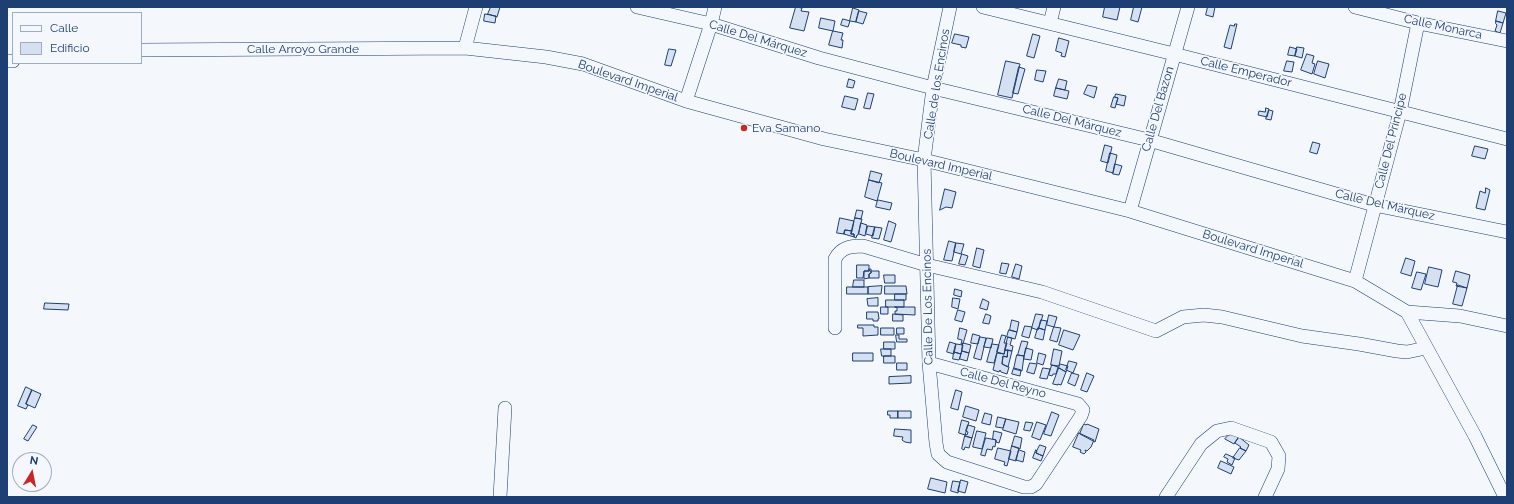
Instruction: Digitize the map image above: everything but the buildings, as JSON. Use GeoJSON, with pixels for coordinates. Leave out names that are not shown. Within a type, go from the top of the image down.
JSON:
{"type":"FeatureCollection","features":[{"type":"Feature","properties":{"kind":"street"},"geometry":{"type":"LineString","coordinates":[[465,48],[476,7]]}},
{"type":"Feature","properties":{"kind":"street","name":"Calle Del Márquez"},"geometry":{"type":"LineString","coordinates":[[637,7],[711,24],[819,58],[933,88],[1149,140],[1374,205],[1507,232]]}},
{"type":"Feature","properties":{"kind":"street"},"geometry":{"type":"LineString","coordinates":[[686,101],[715,7]]}},
{"type":"Feature","properties":{"kind":"street","name":"Calle de los Encinos"},"geometry":{"type":"LineString","coordinates":[[924,160],[933,88],[950,7]]}},
{"type":"Feature","properties":{"kind":"street","name":"Calle Emperador"},"geometry":{"type":"LineString","coordinates":[[984,7],[1507,139]]}},
{"type":"Feature","properties":{"kind":"street"},"geometry":{"type":"LineString","coordinates":[[1050,23],[1054,7]]}},
{"type":"Feature","properties":{"kind":"street","name":"Calle Del Bazon"},"geometry":{"type":"LineString","coordinates":[[1130,211],[1188,7]]}},
{"type":"Feature","properties":{"kind":"street","name":"Calle Monarca"},"geometry":{"type":"LineString","coordinates":[[1356,7],[1418,23],[1507,41]]}},
{"type":"Feature","properties":{"kind":"street","name":"Calle Del Príncipe"},"geometry":{"type":"LineString","coordinates":[[1354,281],[1400,112],[1418,23]]}},
{"type":"Feature","properties":{"kind":"street","name":"Calle Arroyo Grande"},"geometry":{"type":"LineString","coordinates":[[142,50],[465,48]]}},
{"type":"Feature","properties":{"kind":"street","name":"Boulevard Imperial"},"geometry":{"type":"LineString","coordinates":[[465,48],[546,57],[583,64],[686,101],[824,139],[924,160],[1130,211],[1354,281],[1407,312],[1460,316],[1507,326]]}},
{"type":"Feature","properties":{"kind":"street","name":"Calle De Los Encinos"},"geometry":{"type":"LineString","coordinates":[[924,160],[929,363],[938,454]]}},
{"type":"Feature","properties":{"kind":"street"},"geometry":{"type":"LineString","coordinates":[[835,328],[835,258],[844,249],[852,246],[863,246],[927,265],[1042,292],[1156,331],[1183,317],[1204,315],[1222,317],[1302,336],[1397,351],[1407,352],[1426,348]]}},
{"type":"Feature","properties":{"kind":"street"},"geometry":{"type":"LineString","coordinates":[[1407,312],[1475,436],[1505,497]]}},
{"type":"Feature","properties":{"kind":"street","name":"Calle Del Reyno"},"geometry":{"type":"LineString","coordinates":[[929,363],[1078,404],[1083,410],[1081,416],[1036,484],[1031,487],[1024,487],[947,462],[938,454]]}},
{"type":"Feature","properties":{"kind":"street"},"geometry":{"type":"LineString","coordinates":[[500,497],[505,408]]}},
{"type":"Feature","properties":{"kind":"street"},"geometry":{"type":"LineString","coordinates":[[1166,497],[1201,444],[1217,431],[1231,428],[1271,442],[1279,456],[1278,469],[1265,497]]}},
{"type":"Feature","properties":{"kind":"place","name":"Eva Samano"},"geometry":{"type":"Point","coordinates":[744,128]}}]}
